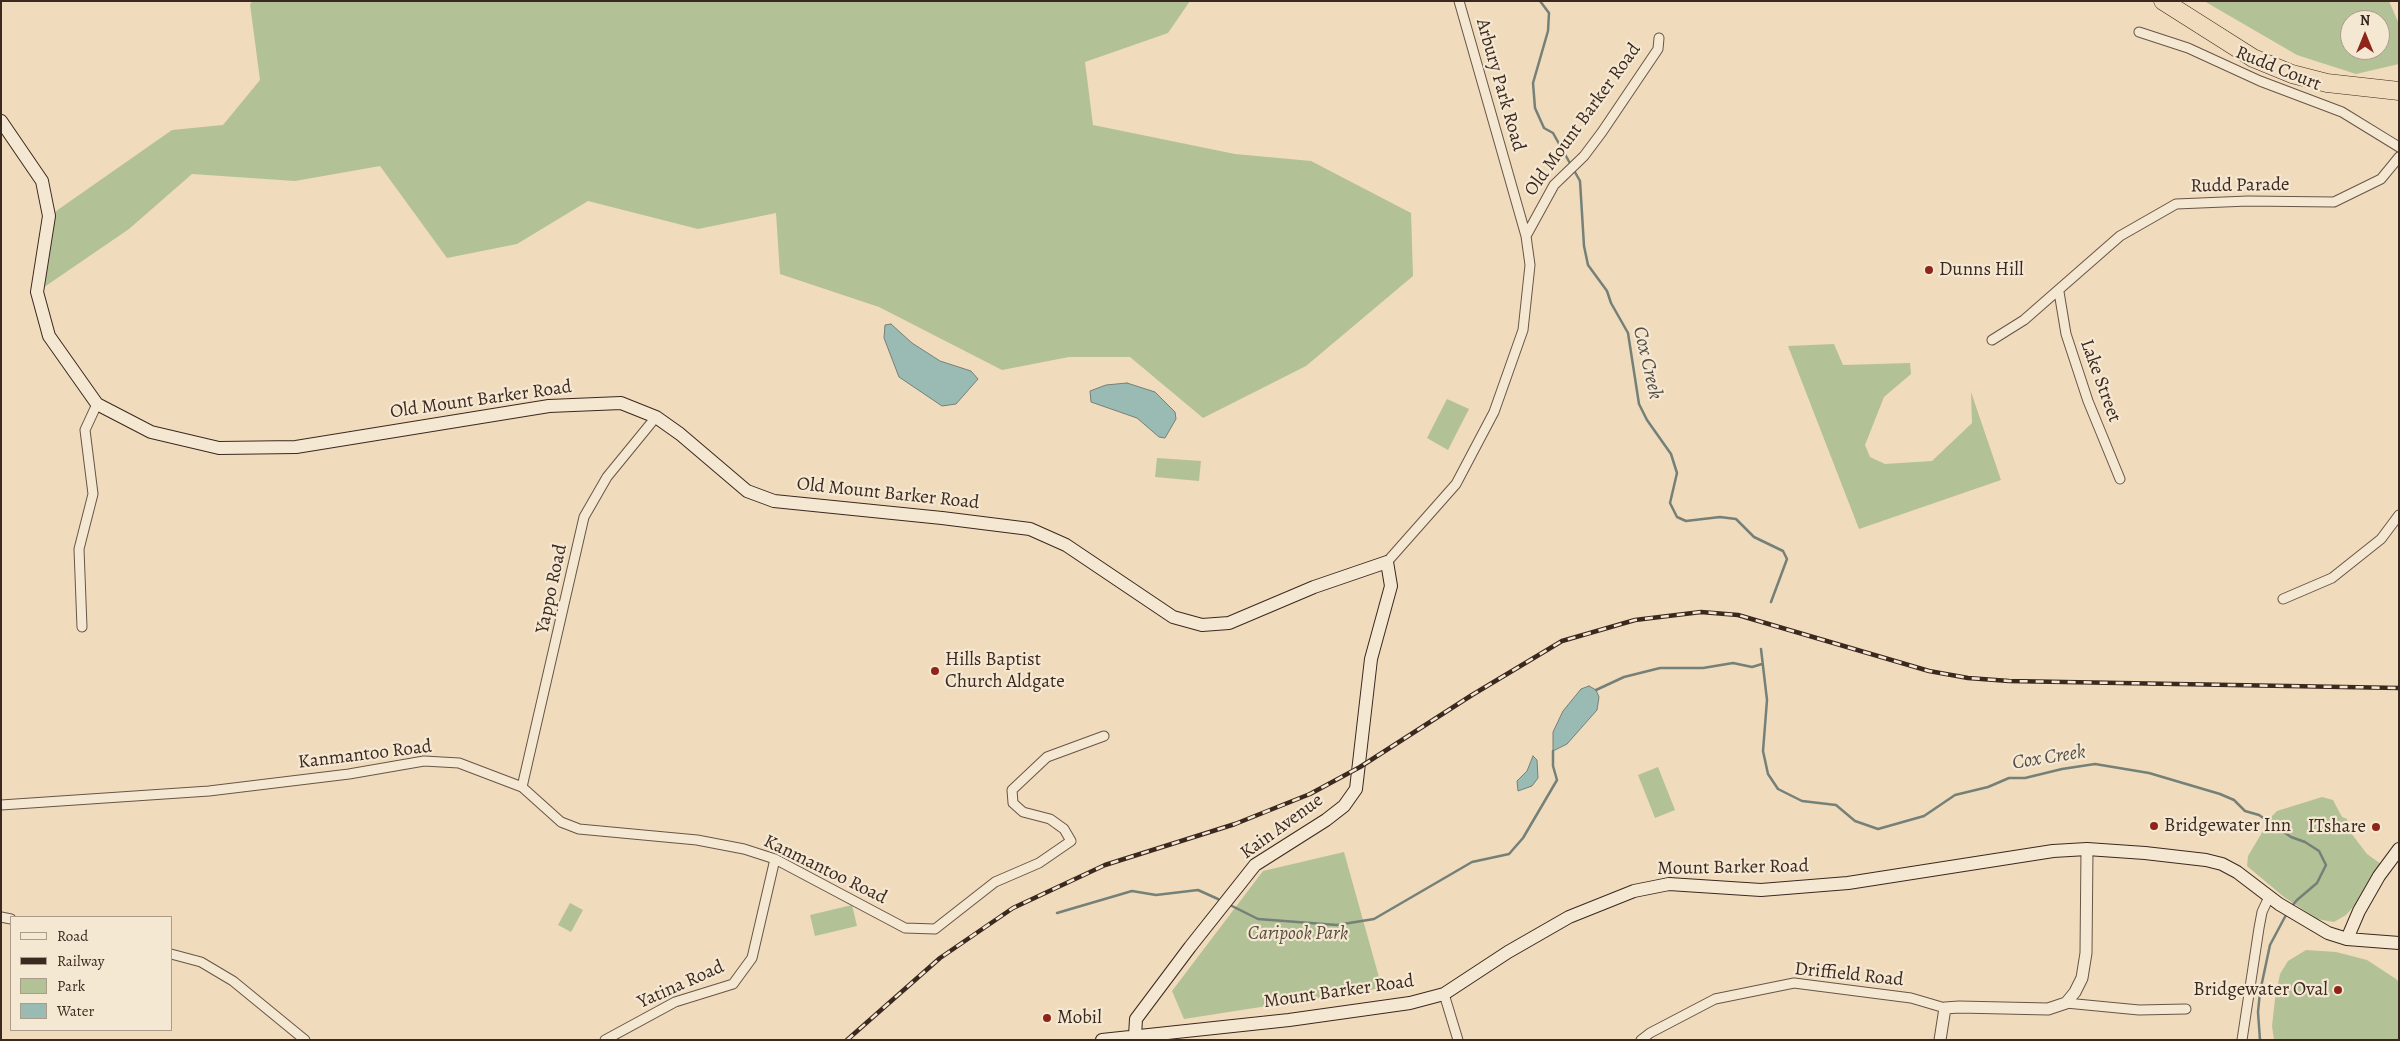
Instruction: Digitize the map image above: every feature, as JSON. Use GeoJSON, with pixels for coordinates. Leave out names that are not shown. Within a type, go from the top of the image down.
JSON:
{"type":"FeatureCollection","features":[{"type":"Feature","properties":{"kind":"highway"},"geometry":{"type":"LineString","coordinates":[[2163,1],[2253,58],[2292,74],[2327,83],[2399,91]]}},
{"type":"Feature","properties":{"kind":"main road","name":"Old Mount Barker Road"},"geometry":{"type":"LineString","coordinates":[[1,121],[42,181],[49,216],[47,239],[37,292],[49,336],[97,404],[151,432],[219,448],[296,447],[549,406],[621,403],[656,418],[680,434],[747,491],[774,501],[1030,529],[1066,544],[1173,617],[1202,625],[1229,623],[1314,587],[1387,562]]}},
{"type":"Feature","properties":{"kind":"main road","name":"Kain Avenue"},"geometry":{"type":"LineString","coordinates":[[1136,1038],[1136,1020],[1190,947],[1255,865],[1326,820],[1344,806],[1356,789],[1371,659],[1391,586],[1387,562]]}},
{"type":"Feature","properties":{"kind":"main road","name":"Mount Barker Road"},"geometry":{"type":"LineString","coordinates":[[1102,1040],[1136,1038],[1288,1020],[1410,1003],[1444,994],[1508,952],[1569,917],[1634,891],[1669,884],[1761,890],[1839,884],[1888,878],[2053,851],[2087,849],[2206,860],[2222,864],[2237,872],[2274,901],[2328,933],[2347,939],[2399,943]]}},
{"type":"Feature","properties":{"kind":"main road"},"geometry":{"type":"LineString","coordinates":[[2347,939],[2359,911],[2399,849]]}},
{"type":"Feature","properties":{"kind":"street","name":"Arbury Park Road"},"geometry":{"type":"LineString","coordinates":[[1459,1],[1526,236]]}},
{"type":"Feature","properties":{"kind":"street","name":"Rudd Court"},"geometry":{"type":"LineString","coordinates":[[2139,32],[2188,48],[2260,81],[2342,112],[2399,147]]}},
{"type":"Feature","properties":{"kind":"street","name":"Old Mount Barker Road"},"geometry":{"type":"LineString","coordinates":[[1387,562],[1456,484],[1494,412],[1523,330],[1530,265],[1526,236],[1560,178],[1584,156],[1658,49],[1659,38]]}},
{"type":"Feature","properties":{"kind":"street","name":"Rudd Parade"},"geometry":{"type":"LineString","coordinates":[[1992,340],[2024,320],[2059,292],[2120,236],[2176,204],[2248,201],[2334,202],[2382,179],[2399,157]]}},
{"type":"Feature","properties":{"kind":"street","name":"Lake Street"},"geometry":{"type":"LineString","coordinates":[[2059,292],[2066,334],[2088,401],[2120,479]]}},
{"type":"Feature","properties":{"kind":"street"},"geometry":{"type":"LineString","coordinates":[[82,627],[79,549],[93,494],[85,430],[97,404]]}},
{"type":"Feature","properties":{"kind":"street","name":"Yappo Road"},"geometry":{"type":"LineString","coordinates":[[522,787],[584,517],[607,477],[656,418]]}},
{"type":"Feature","properties":{"kind":"street"},"geometry":{"type":"LineString","coordinates":[[2283,599],[2332,578],[2382,539],[2399,515]]}},
{"type":"Feature","properties":{"kind":"street","name":"Kanmantoo Road"},"geometry":{"type":"LineString","coordinates":[[1,805],[209,791],[349,774],[424,761],[459,763],[522,787],[561,822],[579,829],[696,840],[744,849],[775,859],[905,928],[935,929],[995,882],[1039,863],[1071,841],[1064,829],[1050,819],[1022,812],[1013,803],[1012,790],[1047,757],[1104,736]]}},
{"type":"Feature","properties":{"kind":"street"},"geometry":{"type":"LineString","coordinates":[[1940,1040],[1944,1008],[2048,1009],[2066,1002],[2075,992],[2082,978],[2086,953],[2087,849]]}},
{"type":"Feature","properties":{"kind":"street","name":"Yatina Road"},"geometry":{"type":"LineString","coordinates":[[605,1040],[675,1002],[733,984],[752,958],[775,859]]}},
{"type":"Feature","properties":{"kind":"street"},"geometry":{"type":"LineString","coordinates":[[2242,1040],[2262,912],[2274,901]]}},
{"type":"Feature","properties":{"kind":"street"},"geometry":{"type":"LineString","coordinates":[[172,954],[201,962],[233,981],[305,1040]]}},
{"type":"Feature","properties":{"kind":"street","name":"Driffield Road"},"geometry":{"type":"LineString","coordinates":[[1642,1040],[1650,1033],[1715,999],[1794,983],[1911,998],[1944,1008]]}},
{"type":"Feature","properties":{"kind":"street"},"geometry":{"type":"LineString","coordinates":[[1444,994],[1458,1040]]}},
{"type":"Feature","properties":{"kind":"street"},"geometry":{"type":"LineString","coordinates":[[2066,1002],[2131,1010],[2186,1009]]}},
{"type":"Feature","properties":{"kind":"green space"},"geometry":{"type":"Polygon","coordinates":[[[253,1],[1190,1],[1168,33],[1085,62],[1093,125],[1235,154],[1311,161],[1411,213],[1413,276],[1306,366],[1203,418],[1130,357],[1069,357],[1002,370],[879,307],[780,274],[776,213],[698,229],[588,201],[517,244],[447,258],[380,166],[295,181],[192,174],[129,229],[37,292],[49,216],[172,130],[223,125],[260,80],[250,4],[253,1]]]}},
{"type":"Feature","properties":{"kind":"green space"},"geometry":{"type":"Polygon","coordinates":[[[2204,1],[2389,1],[2399,24],[2399,64],[2356,74],[2297,55],[2204,1]]]}},
{"type":"Feature","properties":{"kind":"green space"},"geometry":{"type":"Polygon","coordinates":[[[1834,344],[1843,365],[1910,363],[1911,374],[1884,397],[1865,445],[1870,457],[1885,464],[1932,461],[1972,423],[1971,392],[2001,480],[1859,529],[1788,346],[1834,344]]]}},
{"type":"Feature","properties":{"kind":"green space"},"geometry":{"type":"Polygon","coordinates":[[[1447,399],[1469,409],[1448,450],[1427,438],[1447,399]]]}},
{"type":"Feature","properties":{"kind":"green space"},"geometry":{"type":"Polygon","coordinates":[[[1157,458],[1201,461],[1199,481],[1155,477],[1157,458]]]}},
{"type":"Feature","properties":{"kind":"green space"},"geometry":{"type":"Polygon","coordinates":[[[1658,767],[1675,810],[1655,818],[1638,775],[1658,767]]]}},
{"type":"Feature","properties":{"kind":"green space"},"geometry":{"type":"Polygon","coordinates":[[[2322,797],[2333,800],[2342,817],[2347,819],[2351,833],[2367,854],[2381,864],[2360,899],[2346,915],[2334,922],[2317,919],[2284,897],[2247,866],[2248,856],[2277,811],[2322,797]]]}},
{"type":"Feature","properties":{"kind":"green space","name":"Caripook Park"},"geometry":{"type":"Polygon","coordinates":[[[1344,852],[1382,988],[1184,1019],[1172,991],[1263,871],[1344,852]]]}},
{"type":"Feature","properties":{"kind":"green space"},"geometry":{"type":"Polygon","coordinates":[[[570,903],[583,910],[571,932],[558,925],[570,903]]]}},
{"type":"Feature","properties":{"kind":"green space"},"geometry":{"type":"Polygon","coordinates":[[[852,905],[857,926],[815,936],[810,915],[852,905]]]}},
{"type":"Feature","properties":{"kind":"green space","name":"Bridgewater Oval"},"geometry":{"type":"Polygon","coordinates":[[[2306,950],[2336,952],[2367,960],[2396,979],[2399,982],[2399,1040],[2274,1040],[2272,1026],[2280,974],[2288,961],[2306,950]]]}},
{"type":"Feature","properties":{"kind":"water"},"geometry":{"type":"Polygon","coordinates":[[[891,324],[912,343],[940,361],[971,371],[978,379],[956,404],[942,406],[899,377],[884,338],[885,325],[891,324]]]}},
{"type":"Feature","properties":{"kind":"water"},"geometry":{"type":"Polygon","coordinates":[[[1127,383],[1155,392],[1175,412],[1176,419],[1165,438],[1159,437],[1137,418],[1091,402],[1090,391],[1106,385],[1127,383]]]}},
{"type":"Feature","properties":{"kind":"water"},"geometry":{"type":"Polygon","coordinates":[[[1589,686],[1596,690],[1599,697],[1597,710],[1567,744],[1553,751],[1553,732],[1563,711],[1581,689],[1589,686]]]}},
{"type":"Feature","properties":{"kind":"water"},"geometry":{"type":"Polygon","coordinates":[[[1533,756],[1537,760],[1538,778],[1532,786],[1518,791],[1517,781],[1527,771],[1533,756]]]}},
{"type":"Feature","properties":{"kind":"waterway","name":"Cox Creek"},"geometry":{"type":"LineString","coordinates":[[1540,1],[1549,13],[1548,31],[1533,83],[1535,108],[1544,128],[1553,133],[1580,181],[1584,246],[1588,265],[1607,291],[1611,303],[1628,333],[1639,404],[1647,420],[1671,454],[1677,473],[1670,503],[1677,517],[1686,521],[1720,517],[1736,519],[1754,537],[1783,551],[1787,559],[1771,602]]}},
{"type":"Feature","properties":{"kind":"waterway","name":"Cox Creek"},"geometry":{"type":"LineString","coordinates":[[1761,649],[1767,700],[1763,751],[1768,774],[1778,789],[1802,801],[1836,805],[1855,821],[1878,829],[1924,816],[1955,795],[1988,787],[2009,778],[2025,778],[2062,769],[2095,764],[2149,773],[2234,800],[2245,811],[2259,815],[2291,837],[2305,842],[2319,851],[2326,865],[2317,883],[2292,906]]}},
{"type":"Feature","properties":{"kind":"waterway"},"geometry":{"type":"LineString","coordinates":[[1596,690],[1624,677],[1660,668],[1703,668],[1733,663],[1752,667],[1762,664]]}},
{"type":"Feature","properties":{"kind":"waterway"},"geometry":{"type":"LineString","coordinates":[[1232,906],[1258,919],[1337,925],[1374,919],[1472,862],[1509,854],[1523,838],[1557,780],[1553,766],[1553,751]]}},
{"type":"Feature","properties":{"kind":"waterway"},"geometry":{"type":"LineString","coordinates":[[1057,913],[1132,891],[1156,895],[1198,890],[1218,899]]}},
{"type":"Feature","properties":{"kind":"waterway","name":"Cox Creek"},"geometry":{"type":"LineString","coordinates":[[2260,1040],[2258,1012],[2260,992],[2270,945],[2287,913]]}},
{"type":"Feature","properties":{"kind":"railway"},"geometry":{"type":"LineString","coordinates":[[847,1040],[940,958],[1013,908],[1105,865],[1235,824],[1310,794],[1360,767],[1472,695],[1562,641],[1635,620],[1701,612],[1738,615],[1929,671],[1968,678],[2009,681],[2399,688]]}},
{"type":"Feature","properties":{"kind":"place","name":"Dunns Hill"},"geometry":{"type":"Point","coordinates":[1929,270]}},
{"type":"Feature","properties":{"kind":"place","name":"Hills Baptist Church Aldgate"},"geometry":{"type":"Point","coordinates":[935,671]}},
{"type":"Feature","properties":{"kind":"place","name":"Bridgewater Inn"},"geometry":{"type":"Point","coordinates":[2154,826]}},
{"type":"Feature","properties":{"kind":"place","name":"ITshare"},"geometry":{"type":"Point","coordinates":[2376,827]}},
{"type":"Feature","properties":{"kind":"place","name":"Bridgewater Oval"},"geometry":{"type":"Point","coordinates":[2338,990]}},
{"type":"Feature","properties":{"kind":"place","name":"Mobil"},"geometry":{"type":"Point","coordinates":[1047,1018]}}]}
